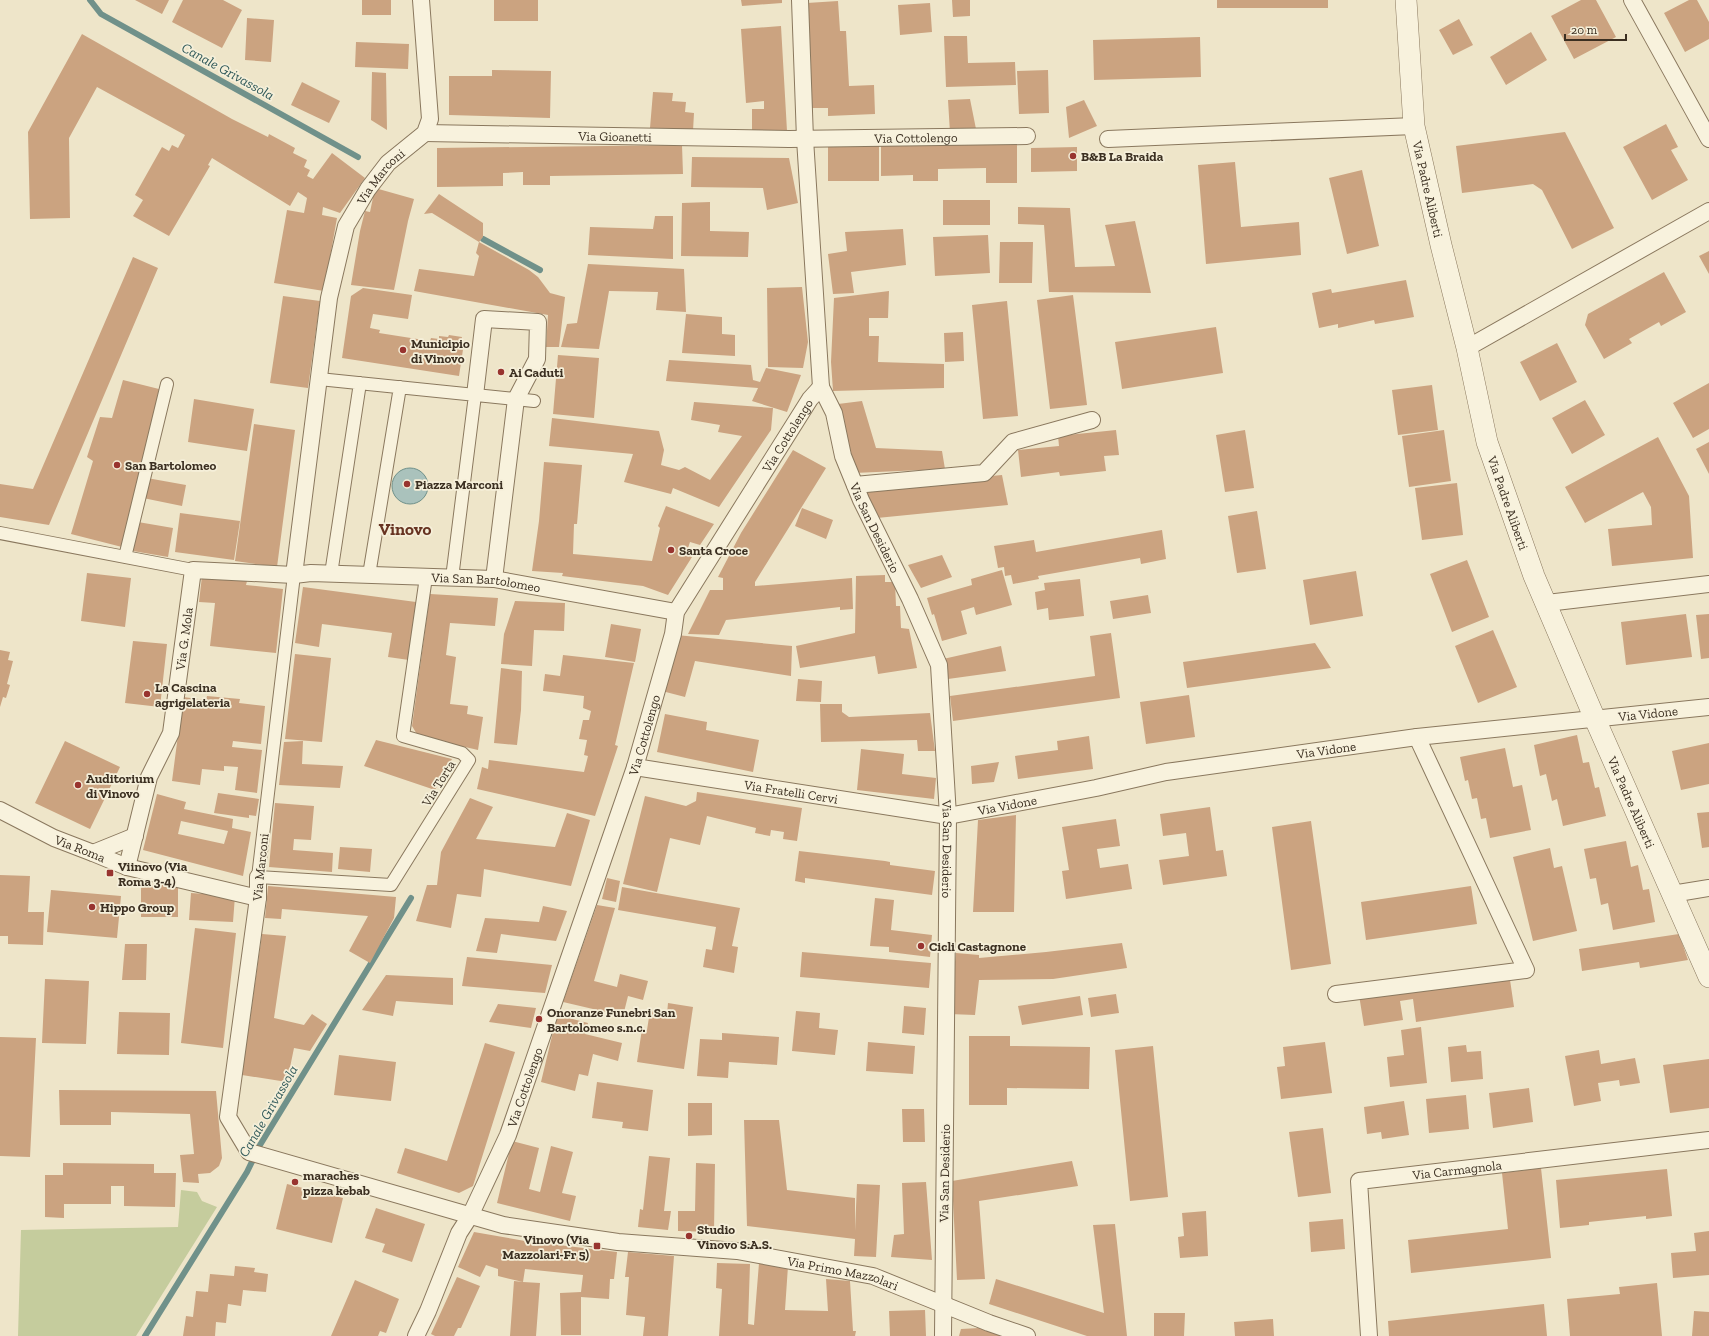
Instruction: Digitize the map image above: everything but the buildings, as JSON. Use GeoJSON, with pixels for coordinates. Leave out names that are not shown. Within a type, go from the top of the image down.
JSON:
{"type":"FeatureCollection","features":[{"type":"Feature","properties":{"kind":"street"},"geometry":{"type":"LineString","coordinates":[[421,0],[430,119],[425,133]]}},
{"type":"Feature","properties":{"kind":"street","name":"Via Cottolengo"},"geometry":{"type":"LineString","coordinates":[[416,1336],[428,1311],[460,1233],[470,1216],[508,1135],[635,767],[673,634],[676,612],[810,399],[821,387],[805,139],[800,0]]}},
{"type":"Feature","properties":{"kind":"street","name":"Via Padre Aliberti"},"geometry":{"type":"LineString","coordinates":[[1406,0],[1414,126],[1441,245],[1467,348],[1487,442],[1534,576],[1547,603],[1595,720],[1709,977]]}},
{"type":"Feature","properties":{"kind":"street"},"geometry":{"type":"LineString","coordinates":[[1632,0],[1709,139]]}},
{"type":"Feature","properties":{"kind":"street"},"geometry":{"type":"LineString","coordinates":[[1108,139],[1414,126]]}},
{"type":"Feature","properties":{"kind":"street","name":"Via Gioanetti"},"geometry":{"type":"LineString","coordinates":[[425,133],[805,139]]}},
{"type":"Feature","properties":{"kind":"street","name":"Via Marconi"},"geometry":{"type":"LineString","coordinates":[[319,379],[329,298],[346,226],[368,189],[388,163],[425,133]]}},
{"type":"Feature","properties":{"kind":"street","name":"Via Cottolengo"},"geometry":{"type":"LineString","coordinates":[[805,139],[1027,136]]}},
{"type":"Feature","properties":{"kind":"street"},"geometry":{"type":"LineString","coordinates":[[1467,348],[1709,211]]}},
{"type":"Feature","properties":{"kind":"street"},"geometry":{"type":"LineString","coordinates":[[452,578],[484,319],[538,322],[537,359],[516,399],[494,579]]}},
{"type":"Feature","properties":{"kind":"street"},"geometry":{"type":"LineString","coordinates":[[294,576],[319,379],[534,401]]}},
{"type":"Feature","properties":{"kind":"street"},"geometry":{"type":"LineString","coordinates":[[332,574],[360,383]]}},
{"type":"Feature","properties":{"kind":"street"},"geometry":{"type":"LineString","coordinates":[[125,557],[167,384]]}},
{"type":"Feature","properties":{"kind":"street"},"geometry":{"type":"LineString","coordinates":[[370,575],[400,387]]}},
{"type":"Feature","properties":{"kind":"street","name":"Via San Desiderio"},"geometry":{"type":"LineString","coordinates":[[821,387],[834,413],[843,456],[855,485],[910,599],[939,665],[948,816],[942,1303],[943,1336]]}},
{"type":"Feature","properties":{"kind":"street"},"geometry":{"type":"LineString","coordinates":[[855,485],[984,473],[1013,442],[1092,420]]}},
{"type":"Feature","properties":{"kind":"street"},"geometry":{"type":"LineString","coordinates":[[0,533],[193,570]]}},
{"type":"Feature","properties":{"kind":"street","name":"Via San Bartolomeo"},"geometry":{"type":"LineString","coordinates":[[193,570],[294,576],[311,573],[494,579],[676,612]]}},
{"type":"Feature","properties":{"kind":"street","name":"Via G. Mola"},"geometry":{"type":"LineString","coordinates":[[127,867],[149,777],[171,733],[193,570]]}},
{"type":"Feature","properties":{"kind":"street","name":"Via Marconi"},"geometry":{"type":"LineString","coordinates":[[254,1154],[228,1117],[258,898],[258,877],[294,576]]}},
{"type":"Feature","properties":{"kind":"street","name":"Via Torta"},"geometry":{"type":"LineString","coordinates":[[258,877],[391,885],[469,760],[462,753],[403,736],[426,577]]}},
{"type":"Feature","properties":{"kind":"street"},"geometry":{"type":"LineString","coordinates":[[1547,603],[1709,584]]}},
{"type":"Feature","properties":{"kind":"street","name":"Via Vidone"},"geometry":{"type":"LineString","coordinates":[[948,816],[1096,788],[1166,772],[1417,737],[1595,720],[1709,706]]}},
{"type":"Feature","properties":{"kind":"street"},"geometry":{"type":"LineString","coordinates":[[1336,994],[1526,970],[1417,737]]}},
{"type":"Feature","properties":{"kind":"street","name":"Via Fratelli Cervi"},"geometry":{"type":"LineString","coordinates":[[635,767],[948,816]]}},
{"type":"Feature","properties":{"kind":"street","name":"Via Roma"},"geometry":{"type":"LineString","coordinates":[[0,810],[54,838],[127,867],[258,898]]}},
{"type":"Feature","properties":{"kind":"street"},"geometry":{"type":"LineString","coordinates":[[93,853],[135,836]]}},
{"type":"Feature","properties":{"kind":"street"},"geometry":{"type":"LineString","coordinates":[[1672,894],[1709,888]]}},
{"type":"Feature","properties":{"kind":"street","name":"Via Carmagnola"},"geometry":{"type":"LineString","coordinates":[[1370,1336],[1358,1181],[1709,1140]]}},
{"type":"Feature","properties":{"kind":"street","name":"Via Primo Mazzolari"},"geometry":{"type":"LineString","coordinates":[[254,1154],[503,1225],[618,1242],[737,1250],[873,1276],[989,1323],[1027,1336]]}},
{"type":"Feature","properties":{"kind":"green space"},"geometry":{"type":"Polygon","coordinates":[[[181,1190],[197,1192],[202,1201],[217,1207],[136,1336],[18,1336],[21,1230],[178,1227],[181,1190]]]}},
{"type":"Feature","properties":{"kind":"water"},"geometry":{"type":"Polygon","coordinates":[[[414,468],[423,473],[427,479],[427,493],[423,499],[414,504],[406,504],[397,499],[393,493],[392,482],[397,473],[403,469],[414,468]]]}},
{"type":"Feature","properties":{"kind":"waterway","name":"Canale Grivassola"},"geometry":{"type":"LineString","coordinates":[[90,0],[101,14],[358,157]]}},
{"type":"Feature","properties":{"kind":"waterway","name":"Canale Grivassola"},"geometry":{"type":"LineString","coordinates":[[483,239],[540,270]]}},
{"type":"Feature","properties":{"kind":"waterway","name":"Canale Grivassola"},"geometry":{"type":"LineString","coordinates":[[145,1336],[247,1172],[260,1145],[411,898]]}},
{"type":"Feature","properties":{"kind":"place","name":"B&B La Braida"},"geometry":{"type":"Point","coordinates":[1073,156]}},
{"type":"Feature","properties":{"kind":"place","name":"Municipio di Vinovo"},"geometry":{"type":"Point","coordinates":[403,350]}},
{"type":"Feature","properties":{"kind":"place","name":"Ai Caduti"},"geometry":{"type":"Point","coordinates":[501,372]}},
{"type":"Feature","properties":{"kind":"place","name":"San Bartolomeo"},"geometry":{"type":"Point","coordinates":[117,465]}},
{"type":"Feature","properties":{"kind":"place","name":"Piazza Marconi"},"geometry":{"type":"Point","coordinates":[407,484]}},
{"type":"Feature","properties":{"kind":"place","name":"Santa Croce"},"geometry":{"type":"Point","coordinates":[671,550]}},
{"type":"Feature","properties":{"kind":"place","name":"La Cascina agrigelateria"},"geometry":{"type":"Point","coordinates":[147,694]}},
{"type":"Feature","properties":{"kind":"place","name":"Auditorium di Vinovo"},"geometry":{"type":"Point","coordinates":[78,785]}},
{"type":"Feature","properties":{"kind":"place","name":"Viinovo (Via Roma 3-4)"},"geometry":{"type":"Point","coordinates":[110,873]}},
{"type":"Feature","properties":{"kind":"place","name":"Hippo Group"},"geometry":{"type":"Point","coordinates":[92,907]}},
{"type":"Feature","properties":{"kind":"place","name":"Cicli Castagnone"},"geometry":{"type":"Point","coordinates":[921,946]}},
{"type":"Feature","properties":{"kind":"place","name":"Onoranze Funebri San Bartolomeo s.n.c."},"geometry":{"type":"Point","coordinates":[539,1019]}},
{"type":"Feature","properties":{"kind":"place","name":"maraches pizza kebab"},"geometry":{"type":"Point","coordinates":[295,1182]}},
{"type":"Feature","properties":{"kind":"place","name":"Studio Vinovo S.A.S."},"geometry":{"type":"Point","coordinates":[689,1236]}},
{"type":"Feature","properties":{"kind":"place","name":"Vinovo (Via Mazzolari-Fr 5)"},"geometry":{"type":"Point","coordinates":[597,1246]}},
{"type":"Feature","properties":{"kind":"district","name":"Vinovo"},"geometry":{"type":"Point","coordinates":[405,529]}}]}
